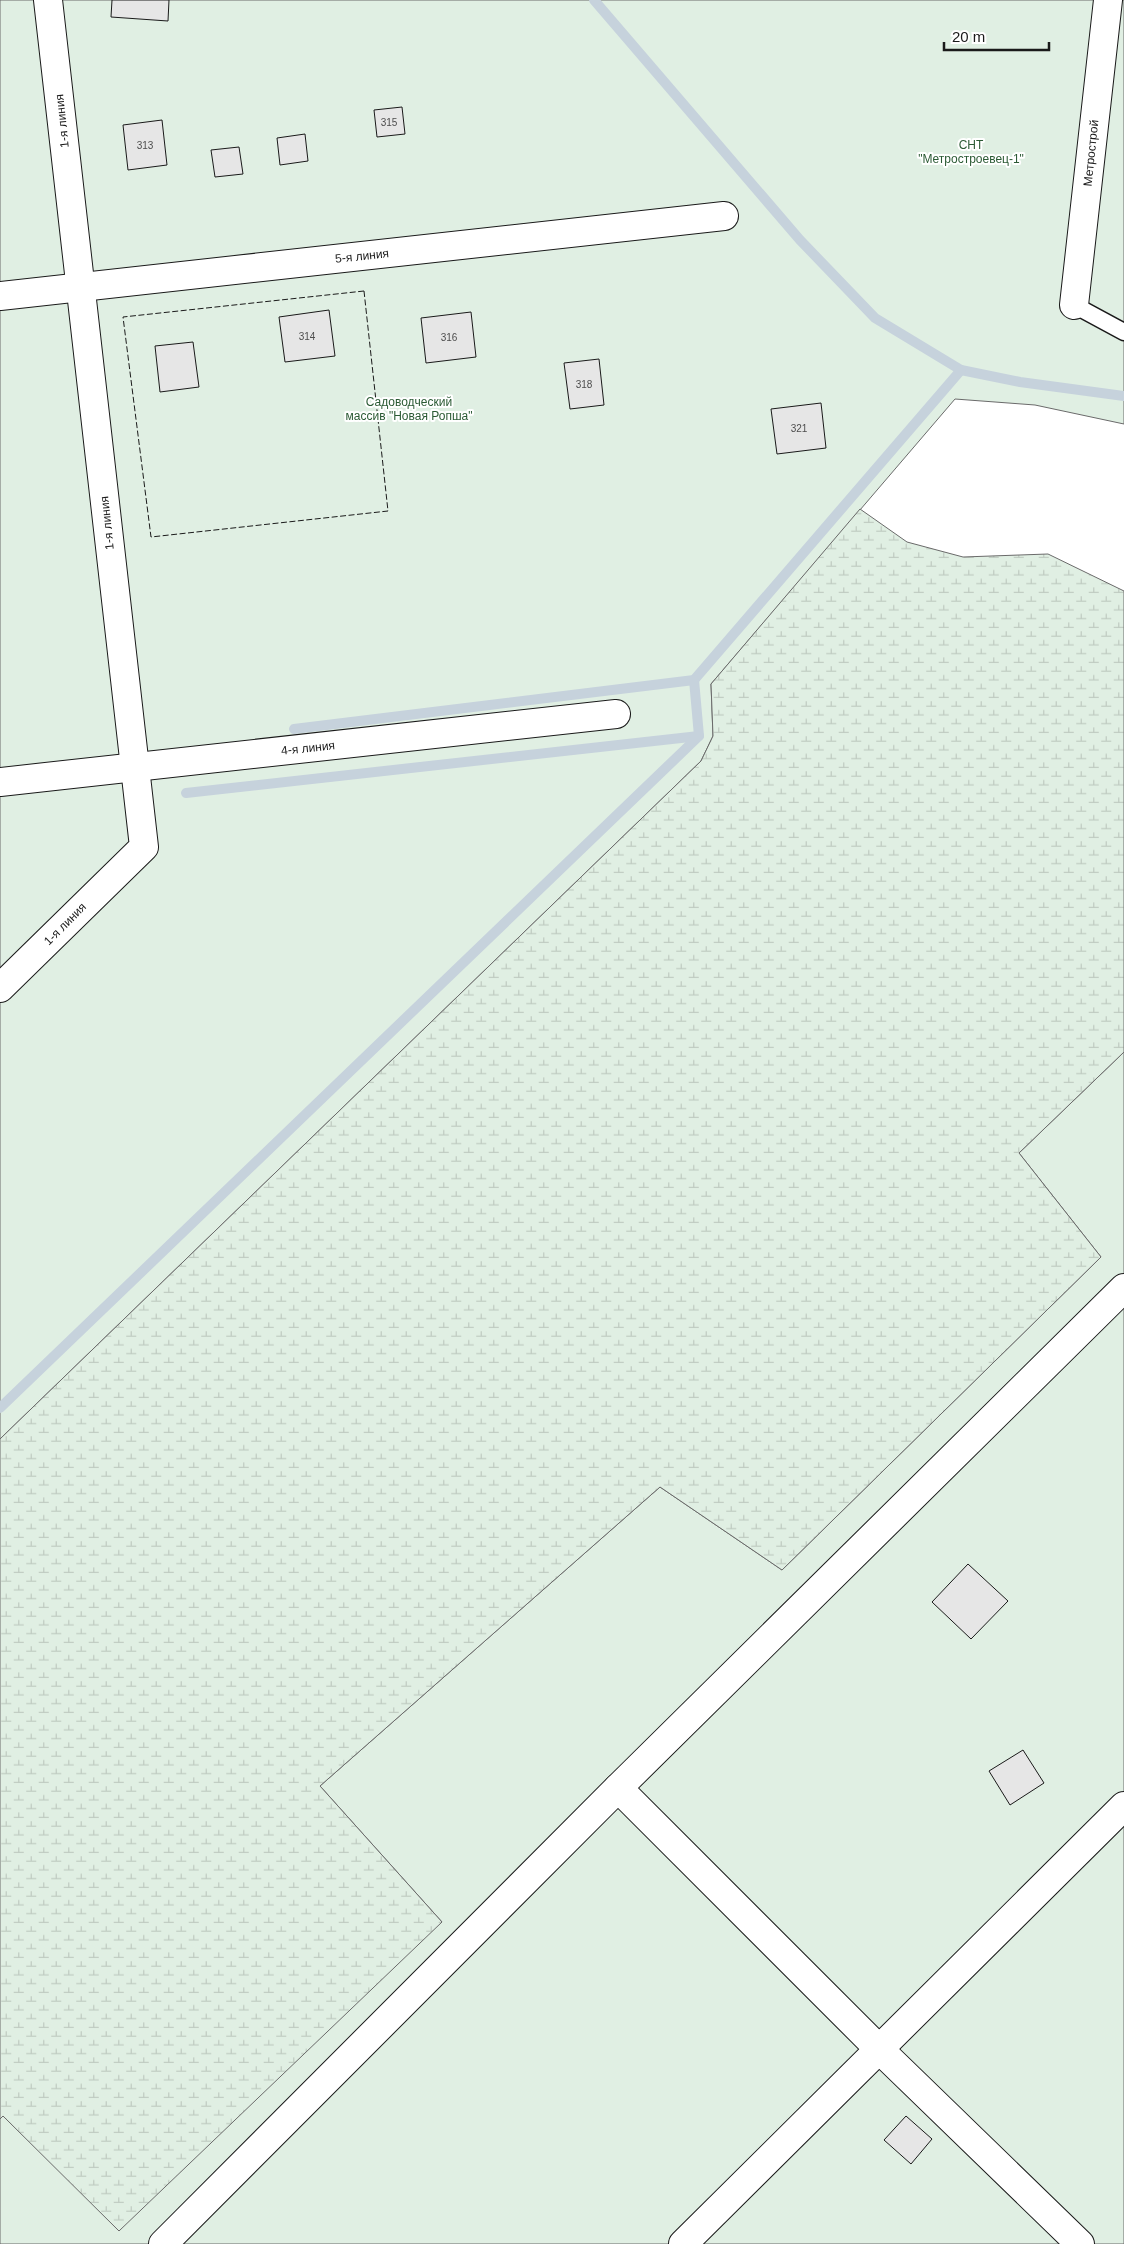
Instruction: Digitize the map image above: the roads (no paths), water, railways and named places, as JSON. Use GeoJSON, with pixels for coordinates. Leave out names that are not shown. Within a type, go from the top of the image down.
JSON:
{"type":"FeatureCollection","features":[{"type":"Feature","properties":{"kind":"street","name":"1-я линия"},"geometry":{"type":"LineString","coordinates":[[0,988],[144,846],[48,0]]}},
{"type":"Feature","properties":{"kind":"street","name":"Метрострой"},"geometry":{"type":"LineString","coordinates":[[1074,305],[1108,0]]}},
{"type":"Feature","properties":{"kind":"street","name":"5-я линия"},"geometry":{"type":"LineString","coordinates":[[0,296],[724,216]]}},
{"type":"Feature","properties":{"kind":"street","name":"4-я линия"},"geometry":{"type":"LineString","coordinates":[[0,782],[616,714]]}},
{"type":"Feature","properties":{"kind":"street"},"geometry":{"type":"LineString","coordinates":[[163,2244],[618,1788],[1124,1288]]}},
{"type":"Feature","properties":{"kind":"street"},"geometry":{"type":"LineString","coordinates":[[618,1788],[880,2050],[1080,2244]]}},
{"type":"Feature","properties":{"kind":"street"},"geometry":{"type":"LineString","coordinates":[[683,2244],[1124,1806]]}},
{"type":"Feature","properties":{"kind":"lane"},"geometry":{"type":"LineString","coordinates":[[1074,305],[1124,332]]}},
{"type":"Feature","properties":{"kind":"waterway"},"geometry":{"type":"LineString","coordinates":[[594,0],[800,240],[875,318],[961,370],[1020,382],[1124,396]]}},
{"type":"Feature","properties":{"kind":"waterway"},"geometry":{"type":"LineString","coordinates":[[294,729],[694,680],[961,370]]}},
{"type":"Feature","properties":{"kind":"waterway"},"geometry":{"type":"LineString","coordinates":[[0,1408],[699,736],[694,680]]}},
{"type":"Feature","properties":{"kind":"waterway"},"geometry":{"type":"LineString","coordinates":[[186,793],[699,736]]}},
{"type":"Feature","properties":{"kind":"park label","name":"СНТ \"Метростроевец-1\""},"geometry":{"type":"Point","coordinates":[971,152]}},
{"type":"Feature","properties":{"kind":"park label","name":"Садоводческий массив \"Новая Ропша\""},"geometry":{"type":"Point","coordinates":[409,409]}}]}
